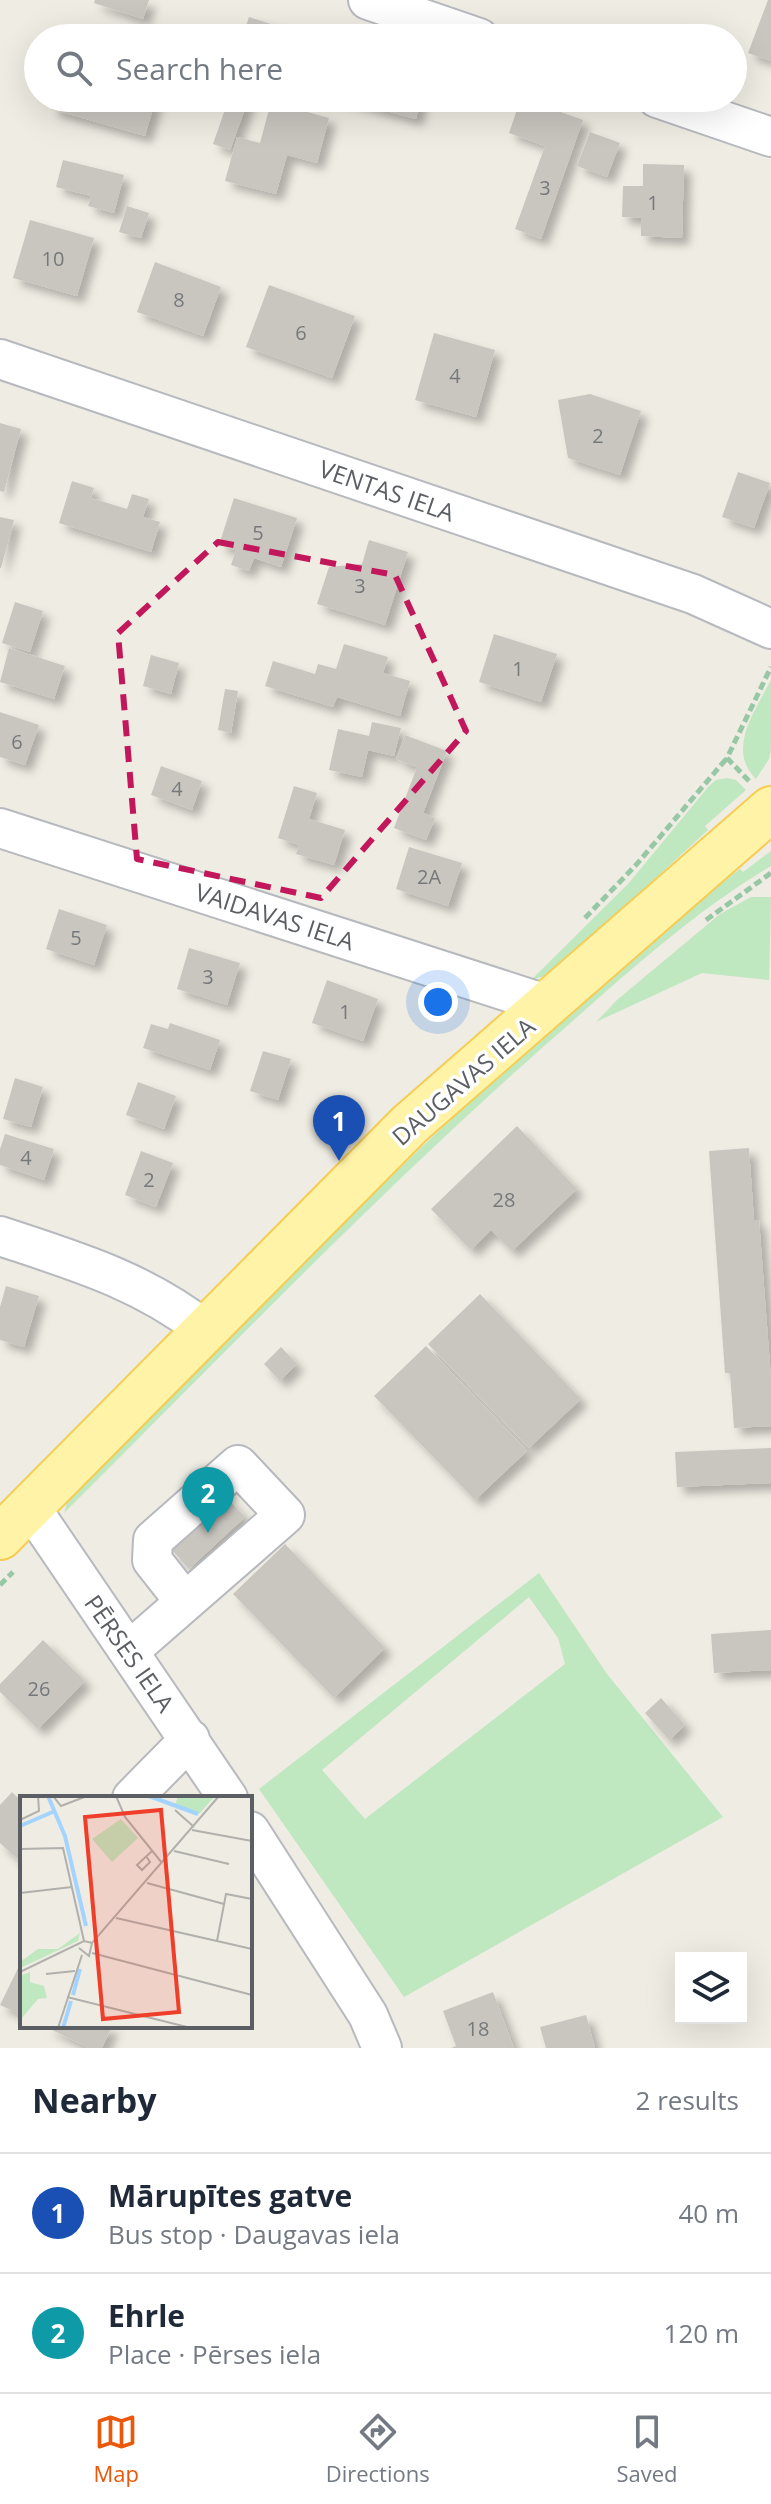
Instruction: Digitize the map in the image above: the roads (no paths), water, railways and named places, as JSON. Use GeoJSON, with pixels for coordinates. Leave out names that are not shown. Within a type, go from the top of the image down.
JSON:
{"type":"FeatureCollection","features":[{"type":"Feature","properties":{"kind":"main road","name":"DAUGAVAS IELA"},"geometry":{"type":"LineString","coordinates":[[15,1522],[410,1124],[549,1005],[762,797]]}},
{"type":"Feature","properties":{"kind":"street"},"geometry":{"type":"LineString","coordinates":[[368,0],[438,24]]}},
{"type":"Feature","properties":{"kind":"street"},"geometry":{"type":"LineString","coordinates":[[698,112],[771,137]]}},
{"type":"Feature","properties":{"kind":"street","name":"VENTAS IELA"},"geometry":{"type":"LineString","coordinates":[[0,359],[693,594],[771,629]]}},
{"type":"Feature","properties":{"kind":"street","name":"VAIDAVAS IELA"},"geometry":{"type":"LineString","coordinates":[[0,828],[549,1005]]}},
{"type":"Feature","properties":{"kind":"street"},"geometry":{"type":"LineString","coordinates":[[0,1236],[112,1273],[177,1308],[204,1329]]}},
{"type":"Feature","properties":{"kind":"street","name":"PĒRSES IELA"},"geometry":{"type":"LineString","coordinates":[[15,1522],[57,1548],[227,1796]]}},
{"type":"Feature","properties":{"kind":"street"},"geometry":{"type":"LineString","coordinates":[[129,1651],[185,1602]]}},
{"type":"Feature","properties":{"kind":"street"},"geometry":{"type":"LineString","coordinates":[[134,1796],[190,1739]]}},
{"type":"Feature","properties":{"kind":"street"},"geometry":{"type":"LineString","coordinates":[[252,1834],[368,2015],[382,2048]]}},
{"type":"Feature","properties":{"kind":"place","name":"Mārupītes gatve"},"geometry":{"type":"Point","coordinates":[339,1161]}},
{"type":"Feature","properties":{"kind":"place","name":"Ehrle"},"geometry":{"type":"Point","coordinates":[208,1533]}}]}
